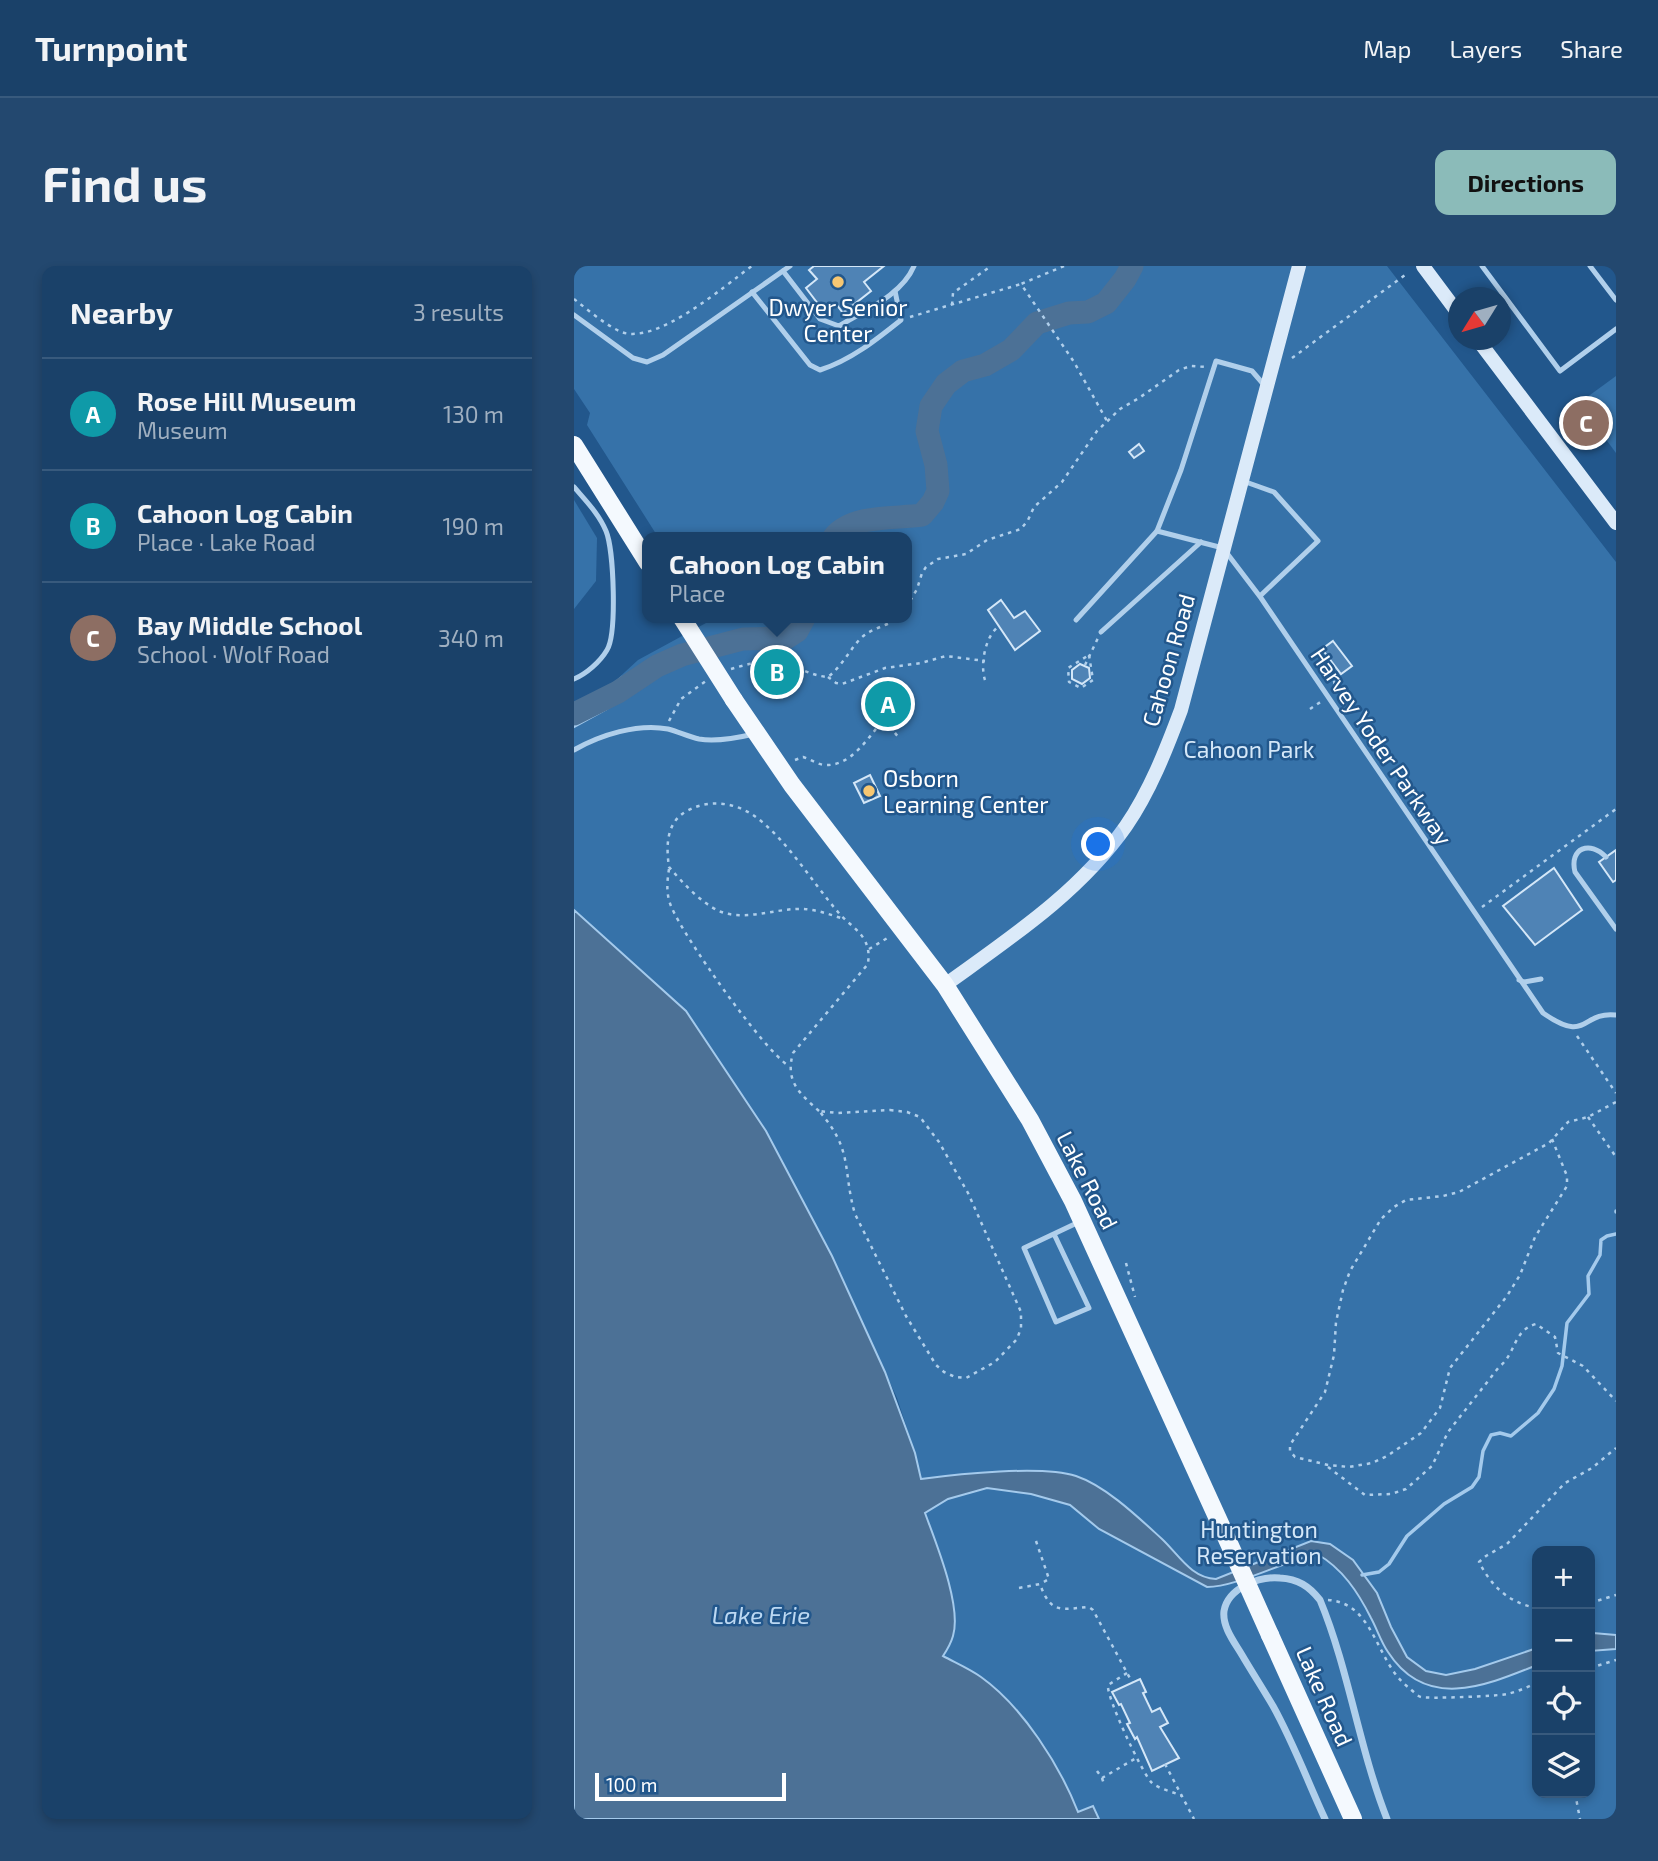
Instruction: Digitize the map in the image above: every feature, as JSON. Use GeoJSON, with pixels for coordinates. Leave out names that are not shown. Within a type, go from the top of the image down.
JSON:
{"type":"FeatureCollection","features":[{"type":"Feature","properties":{"kind":"main road"},"geometry":{"type":"LineString","coordinates":[[574,445],[642,553]]}},
{"type":"Feature","properties":{"kind":"main road","name":"Lake Road"},"geometry":{"type":"LineString","coordinates":[[685,623],[792,785],[945,985],[1024,1109],[1082,1220],[1353,1819]]}},
{"type":"Feature","properties":{"kind":"street","name":"Cahoon Road"},"geometry":{"type":"LineString","coordinates":[[945,985],[1002,945],[1069,891],[1106,853],[1127,824],[1153,778],[1181,710],[1299,266]]}},
{"type":"Feature","properties":{"kind":"street"},"geometry":{"type":"LineString","coordinates":[[1423,266],[1448,300]]}},
{"type":"Feature","properties":{"kind":"street"},"geometry":{"type":"LineString","coordinates":[[1486,350],[1616,523]]}},
{"type":"Feature","properties":{"kind":"street"},"geometry":{"type":"LineString","coordinates":[[1325,1819],[1274,1708],[1227,1629],[1224,1610],[1228,1602],[1240,1588],[1256,1581],[1275,1577],[1298,1581],[1306,1585],[1320,1600],[1362,1737],[1373,1784],[1387,1819]]}},
{"type":"Feature","properties":{"kind":"lane"},"geometry":{"type":"LineString","coordinates":[[574,315],[634,358],[647,362],[663,355],[790,266]]}},
{"type":"Feature","properties":{"kind":"lane"},"geometry":{"type":"LineString","coordinates":[[783,271],[820,319],[839,326],[895,291],[911,274],[914,266]]}},
{"type":"Feature","properties":{"kind":"lane"},"geometry":{"type":"LineString","coordinates":[[1482,266],[1560,371],[1616,329]]}},
{"type":"Feature","properties":{"kind":"lane"},"geometry":{"type":"LineString","coordinates":[[1590,266],[1616,300]]}},
{"type":"Feature","properties":{"kind":"lane"},"geometry":{"type":"LineString","coordinates":[[752,292],[810,365],[820,370],[833,366],[870,345],[901,320],[895,291]]}},
{"type":"Feature","properties":{"kind":"lane"},"geometry":{"type":"LineString","coordinates":[[1076,620],[1157,531],[1181,470],[1216,361],[1252,371],[1265,386]]}},
{"type":"Feature","properties":{"kind":"lane"},"geometry":{"type":"LineString","coordinates":[[1241,480],[1274,492],[1318,541],[1260,596]]}},
{"type":"Feature","properties":{"kind":"lane"},"geometry":{"type":"LineString","coordinates":[[574,487],[594,510],[607,533],[612,559],[612,632],[608,649],[593,666],[574,679]]}},
{"type":"Feature","properties":{"kind":"lane"},"geometry":{"type":"LineString","coordinates":[[1157,531],[1223,548]]}},
{"type":"Feature","properties":{"kind":"lane"},"geometry":{"type":"LineString","coordinates":[[1101,632],[1201,542]]}},
{"type":"Feature","properties":{"kind":"lane","name":"Harvey Yoder Parkway"},"geometry":{"type":"LineString","coordinates":[[1223,548],[1260,596],[1508,965],[1543,1013],[1571,1028]]}},
{"type":"Feature","properties":{"kind":"lane"},"geometry":{"type":"LineString","coordinates":[[574,750],[590,740],[647,727],[668,729],[700,739],[731,739],[756,733]]}},
{"type":"Feature","properties":{"kind":"lane"},"geometry":{"type":"LineString","coordinates":[[1606,858],[1600,850],[1584,848],[1574,858],[1573,864],[1575,872],[1616,929]]}},
{"type":"Feature","properties":{"kind":"lane"},"geometry":{"type":"LineString","coordinates":[[1519,980],[1524,982],[1541,979]]}},
{"type":"Feature","properties":{"kind":"lane"},"geometry":{"type":"LineString","coordinates":[[1571,1028],[1580,1027],[1601,1016],[1616,1015]]}},
{"type":"Feature","properties":{"kind":"lane"},"geometry":{"type":"LineString","coordinates":[[1054,1234],[1089,1308],[1056,1322],[1024,1248],[1082,1220]]}},
{"type":"Feature","properties":{"kind":"path"},"geometry":{"type":"LineString","coordinates":[[574,299],[620,332],[631,334],[656,330],[673,323],[752,266]]}},
{"type":"Feature","properties":{"kind":"path"},"geometry":{"type":"LineString","coordinates":[[952,305],[953,293],[991,266]]}},
{"type":"Feature","properties":{"kind":"path"},"geometry":{"type":"LineString","coordinates":[[901,320],[1021,284],[1065,266]]}},
{"type":"Feature","properties":{"kind":"path"},"geometry":{"type":"LineString","coordinates":[[1292,358],[1405,275]]}},
{"type":"Feature","properties":{"kind":"path"},"geometry":{"type":"LineString","coordinates":[[1021,284],[1067,353],[1107,421]]}},
{"type":"Feature","properties":{"kind":"path"},"geometry":{"type":"LineString","coordinates":[[912,598],[926,567],[938,559],[967,554],[987,540],[1021,529],[1034,507],[1062,482],[1107,421],[1120,409],[1179,370],[1197,366]]}},
{"type":"Feature","properties":{"kind":"path"},"geometry":{"type":"LineString","coordinates":[[828,677],[841,667],[859,640],[871,630],[887,623]]}},
{"type":"Feature","properties":{"kind":"path"},"geometry":{"type":"LineString","coordinates":[[985,680],[982,671],[989,636],[998,627]]}},
{"type":"Feature","properties":{"kind":"path"},"geometry":{"type":"LineString","coordinates":[[1084,665],[1101,632]]}},
{"type":"Feature","properties":{"kind":"path"},"geometry":{"type":"LineString","coordinates":[[1089,655],[1093,680],[1082,688],[1069,682],[1068,668],[1089,655]]}},
{"type":"Feature","properties":{"kind":"path"},"geometry":{"type":"LineString","coordinates":[[729,669],[758,662],[777,661],[842,684],[885,668],[946,656],[985,660]]}},
{"type":"Feature","properties":{"kind":"path"},"geometry":{"type":"LineString","coordinates":[[668,729],[669,718],[681,699],[710,679]]}},
{"type":"Feature","properties":{"kind":"path"},"geometry":{"type":"LineString","coordinates":[[792,762],[803,757],[825,765],[843,760],[865,744],[884,719],[899,738]]}},
{"type":"Feature","properties":{"kind":"path"},"geometry":{"type":"LineString","coordinates":[[789,1066],[793,1052],[868,964],[869,949],[863,937],[844,919],[771,830],[751,814],[729,805],[711,803],[696,806],[681,814],[672,825],[668,837],[667,895],[680,922],[750,1023],[772,1052],[789,1066],[796,1088],[829,1123],[845,1152],[850,1197],[863,1234],[936,1366],[955,1377],[966,1378],[995,1362],[1017,1339],[1021,1328],[1021,1312],[968,1194],[929,1127],[920,1117],[907,1112],[819,1111]]}},
{"type":"Feature","properties":{"kind":"path"},"geometry":{"type":"LineString","coordinates":[[1473,913],[1616,809]]}},
{"type":"Feature","properties":{"kind":"path"},"geometry":{"type":"LineString","coordinates":[[669,867],[702,899],[719,911],[736,915],[798,908],[817,910],[844,919]]}},
{"type":"Feature","properties":{"kind":"path"},"geometry":{"type":"LineString","coordinates":[[869,949],[889,937]]}},
{"type":"Feature","properties":{"kind":"path"},"geometry":{"type":"LineString","coordinates":[[1571,1028],[1616,1093]]}},
{"type":"Feature","properties":{"kind":"path"},"geometry":{"type":"LineString","coordinates":[[1552,1139],[1567,1176],[1567,1186],[1535,1237],[1520,1275],[1507,1296],[1450,1368],[1440,1408],[1421,1433],[1387,1457],[1372,1464],[1349,1467],[1326,1465],[1295,1457],[1290,1451],[1290,1445],[1325,1392],[1334,1355],[1336,1322],[1343,1290],[1350,1271],[1373,1230],[1394,1207],[1406,1200],[1459,1192],[1508,1167],[1552,1139],[1568,1122],[1588,1117],[1616,1102]]}},
{"type":"Feature","properties":{"kind":"path"},"geometry":{"type":"LineString","coordinates":[[1588,1117],[1616,1157]]}},
{"type":"Feature","properties":{"kind":"path"},"geometry":{"type":"LineString","coordinates":[[1326,1465],[1365,1494],[1391,1494],[1406,1489],[1432,1466],[1448,1432],[1506,1361],[1522,1331],[1536,1324],[1555,1337],[1558,1353],[1583,1366],[1616,1401]]}},
{"type":"Feature","properties":{"kind":"path"},"geometry":{"type":"LineString","coordinates":[[1532,1607],[1521,1605],[1499,1591],[1479,1562],[1507,1544],[1565,1483],[1592,1468],[1616,1448]]}},
{"type":"Feature","properties":{"kind":"path"},"geometry":{"type":"LineString","coordinates":[[1019,1588],[1040,1584],[1049,1579],[1036,1541]]}},
{"type":"Feature","properties":{"kind":"path"},"geometry":{"type":"LineString","coordinates":[[1040,1584],[1047,1600],[1055,1608],[1068,1611],[1089,1607],[1093,1610],[1132,1682]]}},
{"type":"Feature","properties":{"kind":"path"},"geometry":{"type":"LineString","coordinates":[[1595,1601],[1616,1595]]}},
{"type":"Feature","properties":{"kind":"path"},"geometry":{"type":"LineString","coordinates":[[1328,1600],[1339,1601],[1353,1608],[1367,1621],[1387,1663],[1403,1683],[1422,1698],[1505,1695],[1532,1685]]}},
{"type":"Feature","properties":{"kind":"path"},"geometry":{"type":"LineString","coordinates":[[1595,1666],[1616,1660]]}},
{"type":"Feature","properties":{"kind":"path"},"geometry":{"type":"LineString","coordinates":[[1127,1673],[1108,1685],[1107,1693],[1152,1783],[1182,1796]]}},
{"type":"Feature","properties":{"kind":"path"},"geometry":{"type":"LineString","coordinates":[[1102,1778],[1138,1757]]}},
{"type":"Feature","properties":{"kind":"path"},"geometry":{"type":"LineString","coordinates":[[1166,1764],[1194,1819]]}},
{"type":"Feature","properties":{"kind":"path"},"geometry":{"type":"LineString","coordinates":[[1097,1771],[1104,1784]]}},
{"type":"Feature","properties":{"kind":"path"},"geometry":{"type":"LineString","coordinates":[[1576,1798],[1580,1819]]}},
{"type":"Feature","properties":{"kind":"green space","name":"Cahoon Park"},"geometry":{"type":"Polygon","coordinates":[[[574,266],[1387,266],[1448,345],[1448,350],[1452,350],[1616,562],[1616,1819],[976,1819],[907,1686],[915,1453],[897,1398],[832,1256],[766,1131],[686,1011],[574,910],[574,708],[600,695],[638,660],[706,623],[912,623],[912,532],[655,532],[587,425],[590,413],[574,389],[574,266]]]}},
{"type":"Feature","properties":{"kind":"green space"},"geometry":{"type":"Polygon","coordinates":[[[1616,376],[1616,453],[1579,403],[1616,376]]]}},
{"type":"Feature","properties":{"kind":"green space"},"geometry":{"type":"Polygon","coordinates":[[[574,500],[597,538],[596,581],[574,609],[574,500]]]}},
{"type":"Feature","properties":{"kind":"water"},"geometry":{"type":"Polygon","coordinates":[[[622,677],[633,684],[607,709],[574,727],[574,707],[600,695],[622,677]]]}},
{"type":"Feature","properties":{"kind":"water","name":"Lake Erie"},"geometry":{"type":"Polygon","coordinates":[[[574,910],[686,1011],[766,1131],[832,1256],[885,1372],[915,1453],[921,1479],[1022,1471],[1076,1476],[1099,1487],[1122,1503],[1186,1565],[1207,1578],[1216,1579],[1311,1541],[1330,1544],[1353,1560],[1377,1593],[1407,1657],[1426,1671],[1446,1675],[1475,1669],[1532,1650],[1532,1667],[1477,1686],[1438,1688],[1420,1682],[1403,1670],[1383,1644],[1355,1590],[1334,1566],[1317,1554],[1232,1583],[1207,1587],[1099,1529],[1070,1505],[1031,1494],[987,1488],[948,1499],[925,1513],[941,1557],[954,1608],[953,1636],[943,1656],[981,1677],[1011,1704],[1050,1757],[1078,1812],[1093,1806],[1099,1819],[574,1819],[574,910]]]}},
{"type":"Feature","properties":{"kind":"water"},"geometry":{"type":"Polygon","coordinates":[[[1595,1633],[1616,1635],[1616,1649],[1595,1651],[1595,1633]]]}},
{"type":"Feature","properties":{"kind":"building"},"geometry":{"type":"Polygon","coordinates":[[[814,266],[884,266],[864,282],[871,291],[843,313],[836,304],[825,313],[806,288],[817,279],[809,270],[814,266]]]}},
{"type":"Feature","properties":{"kind":"building"},"geometry":{"type":"Polygon","coordinates":[[[1139,444],[1144,451],[1134,458],[1129,452],[1139,444]]]}},
{"type":"Feature","properties":{"kind":"building"},"geometry":{"type":"Polygon","coordinates":[[[1001,600],[1014,618],[1025,611],[1040,631],[1015,650],[988,610],[1001,600]]]}},
{"type":"Feature","properties":{"kind":"building"},"geometry":{"type":"Polygon","coordinates":[[[1333,641],[1352,666],[1341,674],[1322,649],[1333,641]]]}},
{"type":"Feature","properties":{"kind":"building"},"geometry":{"type":"Polygon","coordinates":[[[777,664],[784,675],[777,680],[770,669],[777,664]]]}},
{"type":"Feature","properties":{"kind":"building"},"geometry":{"type":"Polygon","coordinates":[[[1080,664],[1089,668],[1090,678],[1082,684],[1072,679],[1072,670],[1080,664]]]}},
{"type":"Feature","properties":{"kind":"building"},"geometry":{"type":"Polygon","coordinates":[[[880,685],[885,693],[896,685],[906,699],[879,718],[866,701],[871,698],[868,694],[880,685]]]}},
{"type":"Feature","properties":{"kind":"building"},"geometry":{"type":"Polygon","coordinates":[[[870,775],[880,796],[864,803],[854,783],[870,775]]]}},
{"type":"Feature","properties":{"kind":"building"},"geometry":{"type":"Polygon","coordinates":[[[1616,850],[1616,880],[1613,882],[1599,862],[1616,850]]]}},
{"type":"Feature","properties":{"kind":"building"},"geometry":{"type":"Polygon","coordinates":[[[1554,868],[1582,910],[1535,945],[1503,906],[1554,868]]]}},
{"type":"Feature","properties":{"kind":"building"},"geometry":{"type":"Polygon","coordinates":[[[1140,1679],[1152,1712],[1160,1708],[1168,1723],[1160,1727],[1179,1758],[1152,1771],[1137,1737],[1135,1739],[1127,1724],[1130,1723],[1121,1704],[1119,1705],[1112,1692],[1140,1679]]]}},
{"type":"Feature","properties":{"kind":"waterway"},"geometry":{"type":"LineString","coordinates":[[840,532],[863,521],[922,515],[938,491],[936,465],[927,431],[931,406],[946,384],[963,371],[985,365],[1011,350],[1037,323],[1069,313],[1088,312],[1106,303],[1132,266]]}},
{"type":"Feature","properties":{"kind":"waterway"},"geometry":{"type":"LineString","coordinates":[[574,714],[618,692],[657,666],[682,655],[743,639],[786,638],[797,631],[801,623]]}},
{"type":"Feature","properties":{"kind":"waterway"},"geometry":{"type":"LineString","coordinates":[[1362,1575],[1379,1572],[1389,1564],[1407,1536],[1444,1504],[1472,1487],[1479,1477],[1483,1451],[1491,1435],[1500,1433],[1511,1436],[1538,1413],[1554,1389],[1562,1366],[1567,1323],[1589,1294],[1588,1276],[1600,1255],[1601,1240],[1616,1234]]}},
{"type":"Feature","properties":{"kind":"place","name":"Dwyer Senior Center"},"geometry":{"type":"Point","coordinates":[838,282]}},
{"type":"Feature","properties":{"kind":"place","name":"Bay Middle School"},"geometry":{"type":"Point","coordinates":[1586,423]}},
{"type":"Feature","properties":{"kind":"place","name":"Cahoon Log Cabin"},"geometry":{"type":"Point","coordinates":[777,672]}},
{"type":"Feature","properties":{"kind":"place","name":"Rose Hill Museum"},"geometry":{"type":"Point","coordinates":[888,704]}},
{"type":"Feature","properties":{"kind":"place","name":"Osborn Learning Center"},"geometry":{"type":"Point","coordinates":[869,791]}},
{"type":"Feature","properties":{"kind":"park label","name":"Huntington Reservation"},"geometry":{"type":"Point","coordinates":[1259,1542]}}]}
